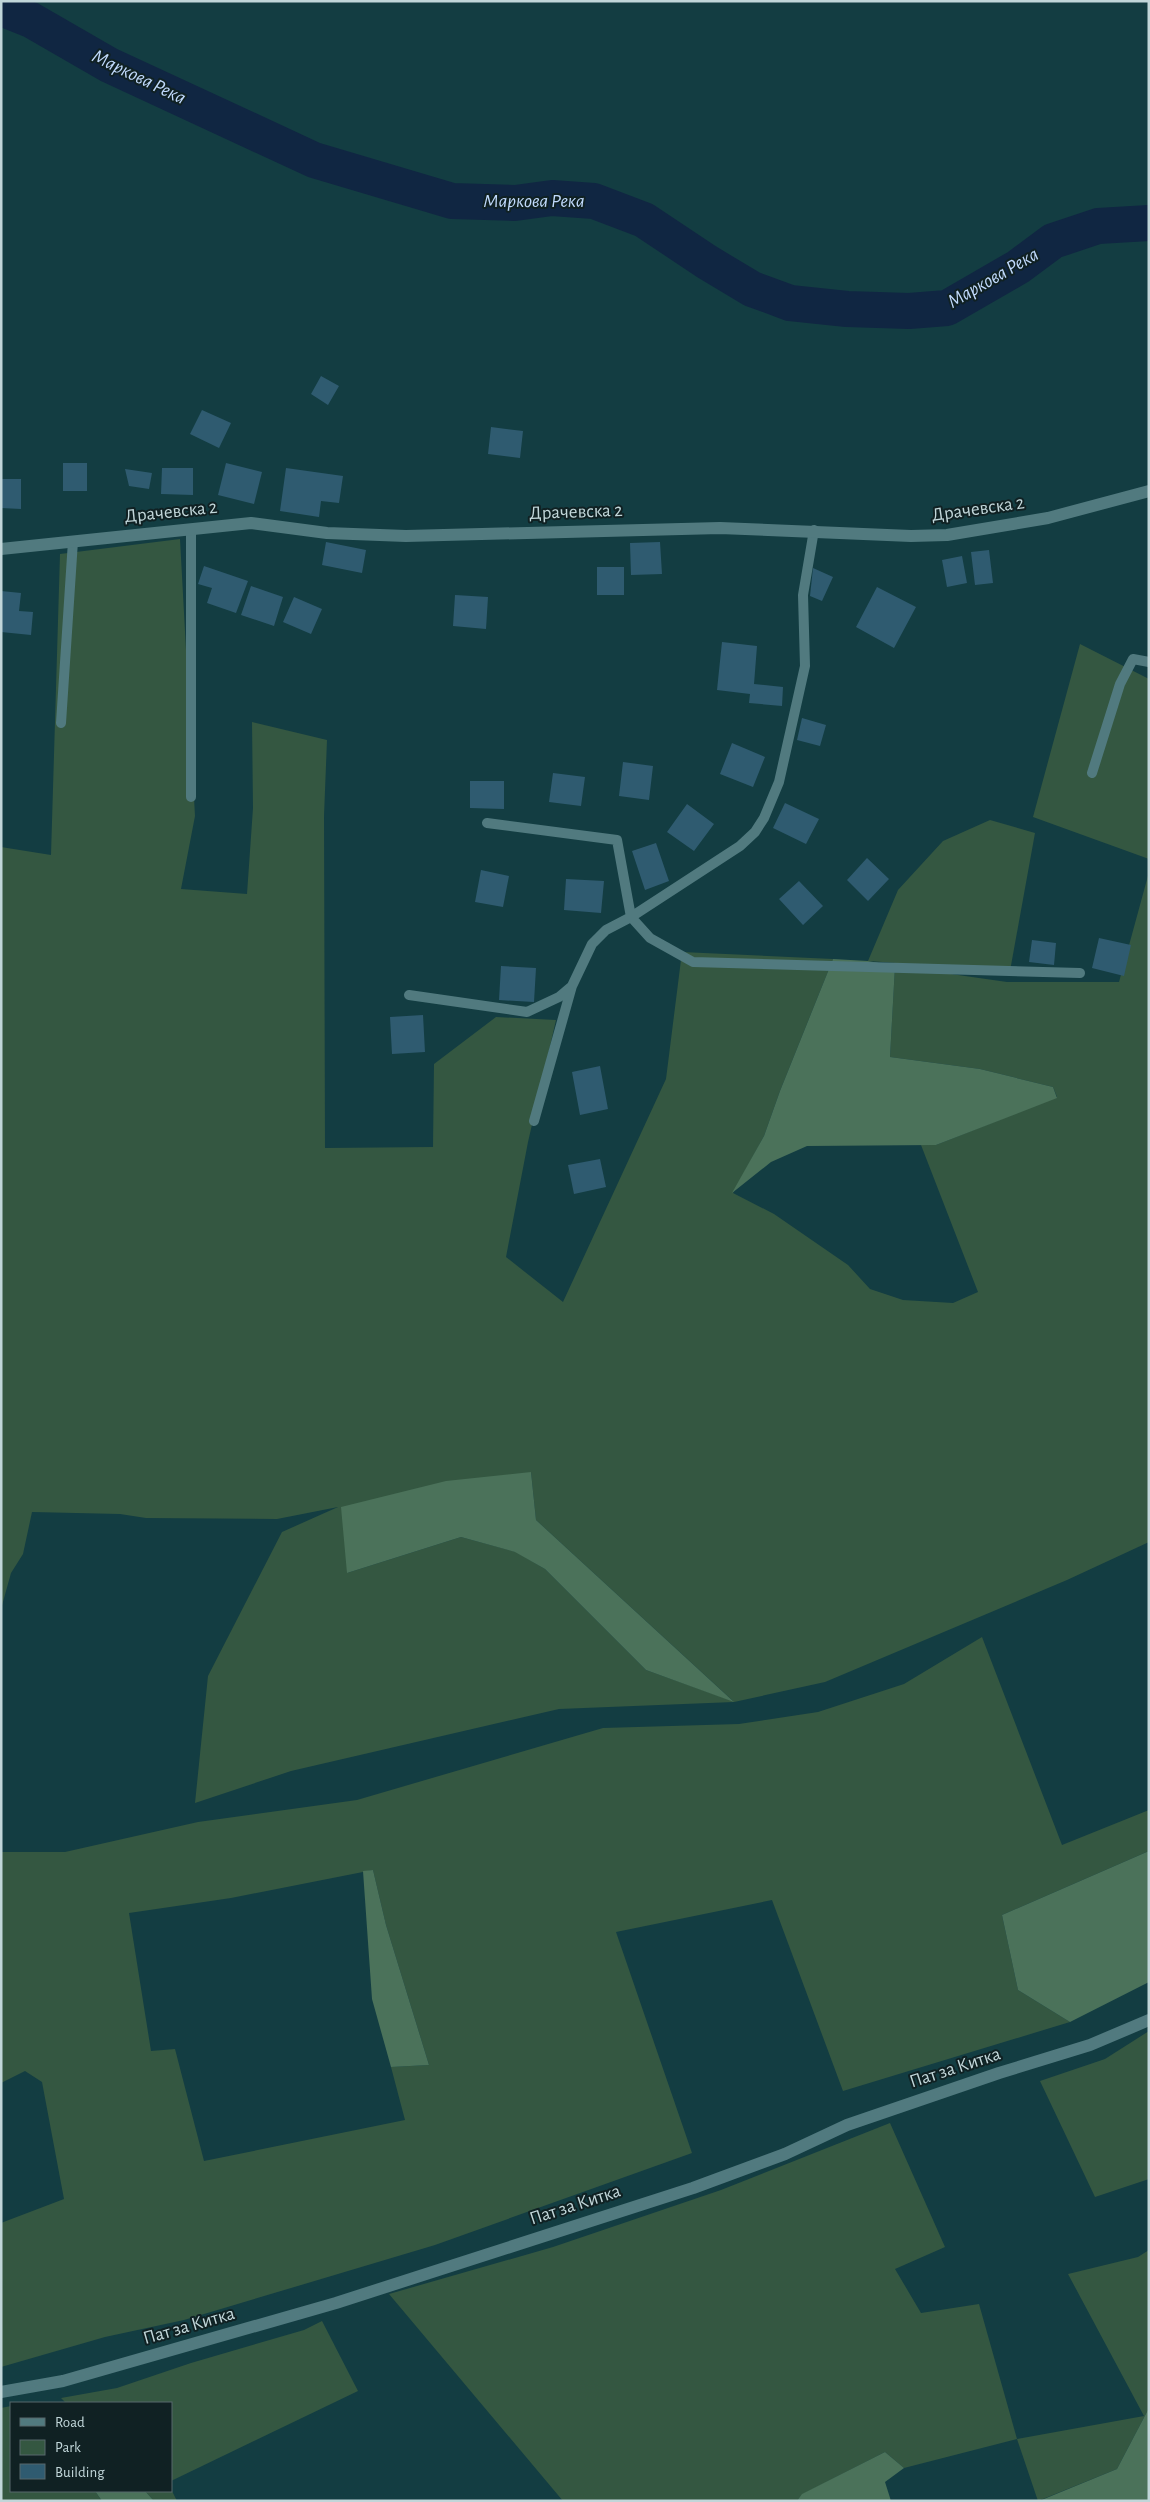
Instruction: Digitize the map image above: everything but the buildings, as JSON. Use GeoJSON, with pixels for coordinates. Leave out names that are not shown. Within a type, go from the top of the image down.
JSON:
{"type":"FeatureCollection","features":[{"type":"Feature","properties":{"kind":"street","name":"Драчевска 2"},"geometry":{"type":"LineString","coordinates":[[1,549],[251,523],[327,533],[406,536],[720,528],[814,530],[911,536],[947,535],[1048,518],[1149,491]]}},
{"type":"Feature","properties":{"kind":"street","name":"Пат за Китка"},"geometry":{"type":"LineString","coordinates":[[1,2392],[63,2381],[336,2303],[693,2188],[785,2154],[847,2125],[999,2073],[1090,2045],[1149,2020]]}},
{"type":"Feature","properties":{"kind":"lane"},"geometry":{"type":"LineString","coordinates":[[190,529],[191,797]]}},
{"type":"Feature","properties":{"kind":"lane"},"geometry":{"type":"LineString","coordinates":[[534,1121],[572,986],[592,944],[606,930],[631,917],[740,846],[755,832],[764,818],[779,782],[805,666],[803,595],[814,530]]}},
{"type":"Feature","properties":{"kind":"lane"},"geometry":{"type":"LineString","coordinates":[[61,723],[73,541]]}},
{"type":"Feature","properties":{"kind":"lane"},"geometry":{"type":"LineString","coordinates":[[1092,773],[1120,684],[1133,659],[1149,662]]}},
{"type":"Feature","properties":{"kind":"lane"},"geometry":{"type":"LineString","coordinates":[[487,824],[617,840],[631,917],[650,938],[693,962],[1080,972]]}},
{"type":"Feature","properties":{"kind":"lane"},"geometry":{"type":"LineString","coordinates":[[408,995],[527,1012],[559,997],[572,986]]}},
{"type":"Feature","properties":{"kind":"green space"},"geometry":{"type":"Polygon","coordinates":[[[180,539],[195,816],[181,889],[247,894],[253,808],[252,722],[327,740],[324,816],[325,1148],[433,1147],[434,1064],[496,1017],[556,1020],[528,1142],[506,1257],[563,1302],[666,1079],[682,952],[833,959],[764,1136],[733,1193],[774,1214],[848,1265],[870,1289],[903,1300],[953,1303],[978,1292],[921,1145],[936,1145],[1057,1097],[1053,1087],[980,1069],[890,1057],[895,966],[1007,982],[1119,982],[1149,872],[1149,1542],[1067,1580],[825,1682],[734,1702],[559,1709],[291,1771],[195,1803],[208,1676],[282,1532],[338,1507],[277,1519],[146,1518],[120,1514],[32,1512],[23,1554],[11,1573],[1,1609],[1,847],[51,855],[60,554],[180,539]],[[531,1472],[347,1573],[461,1537],[516,1552],[545,1569],[646,1670],[733,1701],[536,1520],[531,1472]]]}},
{"type":"Feature","properties":{"kind":"green space"},"geometry":{"type":"Polygon","coordinates":[[[1080,644],[1149,679],[1149,859],[1033,817],[1080,644]]]}},
{"type":"Feature","properties":{"kind":"green space"},"geometry":{"type":"Polygon","coordinates":[[[990,820],[1035,833],[1010,971],[868,961],[898,890],[943,841],[990,820]]]}},
{"type":"Feature","properties":{"kind":"green space"},"geometry":{"type":"Polygon","coordinates":[[[833,959],[868,961],[895,966],[890,1057],[980,1069],[1053,1087],[1057,1098],[936,1145],[807,1146],[771,1162],[732,1193],[764,1136],[833,959]]]}},
{"type":"Feature","properties":{"kind":"green space"},"geometry":{"type":"Polygon","coordinates":[[[531,1472],[536,1520],[734,1702],[646,1670],[545,1569],[515,1552],[461,1537],[347,1573],[341,1507],[446,1481],[531,1472]]]}},
{"type":"Feature","properties":{"kind":"green space"},"geometry":{"type":"Polygon","coordinates":[[[982,1637],[1062,1845],[1149,1810],[1149,1851],[1002,1915],[1018,1990],[1070,2022],[843,2091],[772,1900],[616,1932],[692,2153],[435,2245],[184,2320],[105,2337],[1,2367],[1,2223],[64,2199],[42,2082],[25,2071],[1,2083],[1,1852],[65,1852],[198,1822],[357,1800],[603,1728],[739,1724],[818,1712],[904,1684],[982,1637]],[[373,1870],[231,1898],[129,1913],[151,2051],[175,2049],[204,2161],[405,2120],[391,2067],[429,2065],[386,1925],[373,1870]]]}},
{"type":"Feature","properties":{"kind":"green space"},"geometry":{"type":"Polygon","coordinates":[[[1149,1851],[1149,1982],[1070,2022],[1018,1990],[1002,1915],[1149,1851]]]}},
{"type":"Feature","properties":{"kind":"green space"},"geometry":{"type":"Polygon","coordinates":[[[373,1870],[386,1925],[429,2065],[391,2067],[372,1999],[363,1871],[373,1870]]]}},
{"type":"Feature","properties":{"kind":"green space"},"geometry":{"type":"Polygon","coordinates":[[[1149,2031],[1149,2179],[1095,2197],[1040,2081],[1105,2059],[1149,2031]]]}},
{"type":"Feature","properties":{"kind":"green space"},"geometry":{"type":"Polygon","coordinates":[[[890,2123],[945,2247],[895,2269],[921,2313],[979,2304],[1017,2439],[904,2468],[885,2452],[803,2494],[797,2501],[563,2501],[389,2294],[553,2247],[721,2190],[890,2123]]]}},
{"type":"Feature","properties":{"kind":"green space"},"geometry":{"type":"Polygon","coordinates":[[[1149,2250],[1149,2408],[1117,2469],[1038,2501],[1017,2439],[1144,2416],[1068,2274],[1138,2257],[1149,2250]]]}},
{"type":"Feature","properties":{"kind":"green space"},"geometry":{"type":"Polygon","coordinates":[[[322,2321],[358,2391],[172,2481],[172,2402],[65,2402],[61,2398],[117,2388],[191,2363],[304,2330],[322,2321]]]}},
{"type":"Feature","properties":{"kind":"green space"},"geometry":{"type":"Polygon","coordinates":[[[10,2406],[10,2492],[96,2492],[102,2501],[1,2501],[1,2408],[10,2406]]]}},
{"type":"Feature","properties":{"kind":"green space"},"geometry":{"type":"Polygon","coordinates":[[[1149,2408],[1149,2501],[1039,2501],[1117,2469],[1149,2408]]]}},
{"type":"Feature","properties":{"kind":"green space"},"geometry":{"type":"Polygon","coordinates":[[[885,2452],[904,2468],[885,2482],[891,2501],[797,2501],[802,2494],[885,2452]]]}},
{"type":"Feature","properties":{"kind":"green space"},"geometry":{"type":"Polygon","coordinates":[[[172,2491],[177,2501],[154,2501],[146,2492],[172,2491]]]}},
{"type":"Feature","properties":{"kind":"green space"},"geometry":{"type":"Polygon","coordinates":[[[96,2492],[146,2492],[154,2501],[102,2501],[96,2492]]]}},
{"type":"Feature","properties":{"kind":"waterway","name":"Маркова Река"},"geometry":{"type":"LineString","coordinates":[[1,8],[31,20],[109,65],[314,160],[452,201],[515,203],[552,198],[594,201],[644,220],[752,289],[790,303],[847,309],[909,311],[947,308],[1018,267],[1053,241],[1098,226],[1149,223]]}}]}
